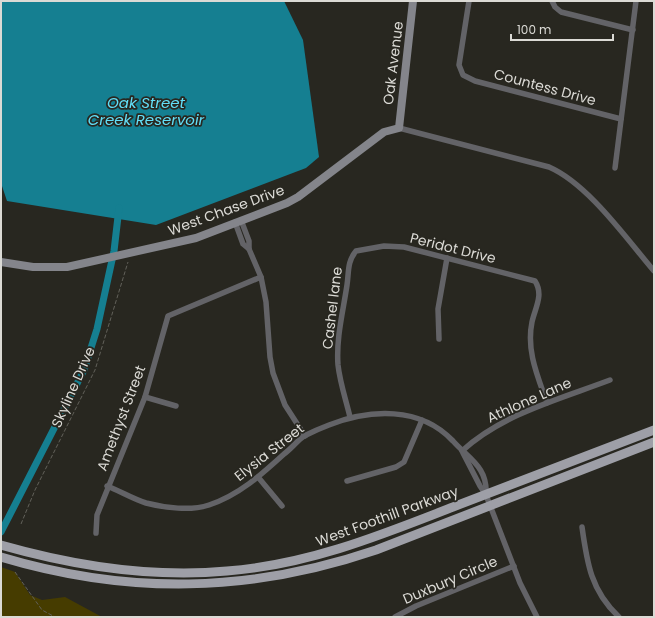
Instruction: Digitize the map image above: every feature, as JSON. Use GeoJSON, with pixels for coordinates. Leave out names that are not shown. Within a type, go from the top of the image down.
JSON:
{"type":"FeatureCollection","features":[{"type":"Feature","properties":{"kind":"main road","name":"West Foothill Parkway"},"geometry":{"type":"LineString","coordinates":[[1,545],[77,564],[132,571],[185,573],[239,570],[275,565],[332,552],[372,539],[654,430]]}},
{"type":"Feature","properties":{"kind":"main road","name":"West Foothill Parkway"},"geometry":{"type":"LineString","coordinates":[[1,557],[80,576],[129,583],[184,585],[247,581],[281,576],[345,560],[491,506],[654,442]]}},
{"type":"Feature","properties":{"kind":"street","name":"Oak Avenue"},"geometry":{"type":"LineString","coordinates":[[399,128],[414,1]]}},
{"type":"Feature","properties":{"kind":"street","name":"Countess Drive"},"geometry":{"type":"LineString","coordinates":[[468,1],[459,65],[463,75],[475,81],[621,119]]}},
{"type":"Feature","properties":{"kind":"street"},"geometry":{"type":"LineString","coordinates":[[552,1],[555,7],[561,12],[633,30]]}},
{"type":"Feature","properties":{"kind":"street"},"geometry":{"type":"LineString","coordinates":[[614,168],[636,1]]}},
{"type":"Feature","properties":{"kind":"street","name":"West Chase Drive"},"geometry":{"type":"LineString","coordinates":[[1,262],[33,267],[67,267],[131,254],[196,238],[287,203],[298,197],[384,132],[399,128]]}},
{"type":"Feature","properties":{"kind":"street"},"geometry":{"type":"LineString","coordinates":[[399,128],[549,167],[561,172],[573,180],[600,207],[654,271]]}},
{"type":"Feature","properties":{"kind":"street"},"geometry":{"type":"LineString","coordinates":[[238,221],[249,241],[249,248],[261,277],[266,302],[270,357],[273,373],[285,405],[305,436]]}},
{"type":"Feature","properties":{"kind":"street","name":"Peridot Drive"},"geometry":{"type":"LineString","coordinates":[[356,251],[384,246],[404,247],[535,281],[539,288],[539,297],[532,323],[531,354],[547,403]]}},
{"type":"Feature","properties":{"kind":"street","name":"Cashel lane"},"geometry":{"type":"LineString","coordinates":[[350,417],[341,382],[338,347],[340,321],[349,271],[349,259],[356,251]]}},
{"type":"Feature","properties":{"kind":"street"},"geometry":{"type":"LineString","coordinates":[[439,339],[438,309],[447,258]]}},
{"type":"Feature","properties":{"kind":"street","name":"Amethyst Street"},"geometry":{"type":"LineString","coordinates":[[96,533],[97,514],[107,486],[145,396],[168,316],[261,277]]}},
{"type":"Feature","properties":{"kind":"street","name":"Athlone Lane"},"geometry":{"type":"LineString","coordinates":[[462,451],[474,440],[494,427],[547,403],[610,380]]}},
{"type":"Feature","properties":{"kind":"street"},"geometry":{"type":"LineString","coordinates":[[145,396],[176,406]]}},
{"type":"Feature","properties":{"kind":"street","name":"Elysia Street"},"geometry":{"type":"LineString","coordinates":[[107,486],[146,503],[184,508],[208,505],[246,488],[305,436],[350,417],[370,413],[392,413],[422,420],[434,425],[447,435],[462,451],[474,459],[487,484],[486,495],[520,583],[537,617]]}},
{"type":"Feature","properties":{"kind":"street"},"geometry":{"type":"LineString","coordinates":[[347,481],[396,467],[404,462],[408,456],[422,420]]}},
{"type":"Feature","properties":{"kind":"street"},"geometry":{"type":"LineString","coordinates":[[258,477],[282,506]]}},
{"type":"Feature","properties":{"kind":"street"},"geometry":{"type":"LineString","coordinates":[[582,527],[591,576],[610,608],[619,617]]}},
{"type":"Feature","properties":{"kind":"street","name":"Duxbury Circle"},"geometry":{"type":"LineString","coordinates":[[395,617],[416,606],[514,566]]}},
{"type":"Feature","properties":{"kind":"path","name":"Skyline Drive"},"geometry":{"type":"LineString","coordinates":[[21,524],[94,370],[131,254]]}},
{"type":"Feature","properties":{"kind":"path"},"geometry":{"type":"LineString","coordinates":[[15,572],[42,610],[55,617]]}},
{"type":"Feature","properties":{"kind":"shaded area"},"geometry":{"type":"Polygon","coordinates":[[[1,567],[15,572],[30,595],[42,600],[65,597],[102,617],[1,617],[1,567]]]}},
{"type":"Feature","properties":{"kind":"water","name":"Oak Street Creek Reservoir"},"geometry":{"type":"Polygon","coordinates":[[[1,1],[284,1],[303,40],[319,157],[306,168],[156,225],[7,201],[1,183],[1,1]]]}},
{"type":"Feature","properties":{"kind":"waterway"},"geometry":{"type":"LineString","coordinates":[[1,532],[84,370],[97,329],[114,251],[119,208]]}}]}
